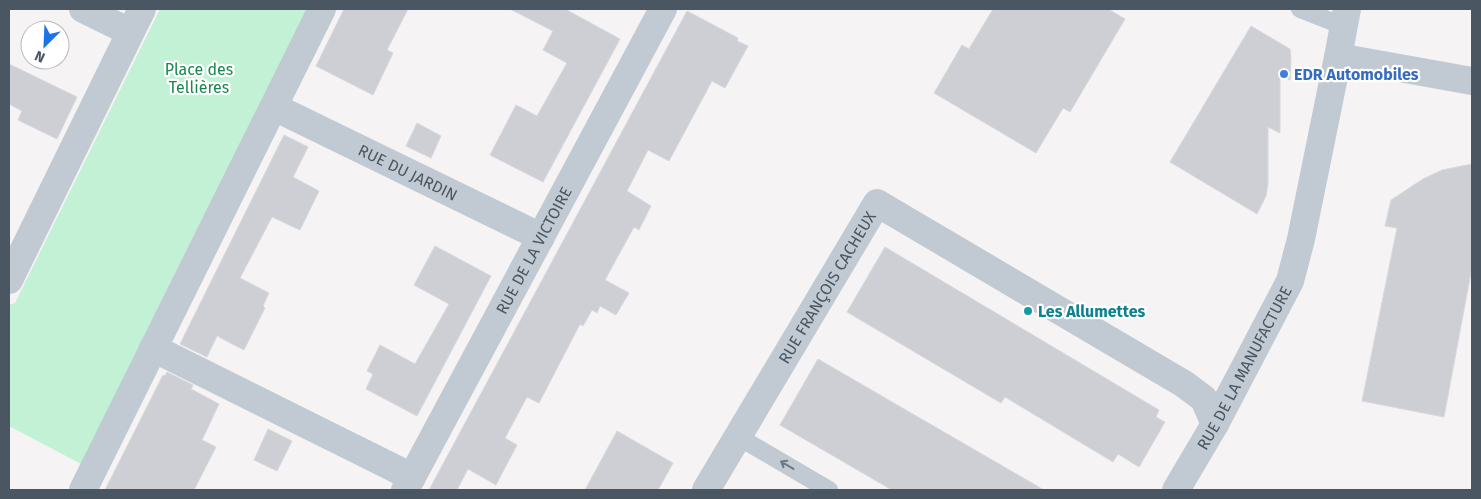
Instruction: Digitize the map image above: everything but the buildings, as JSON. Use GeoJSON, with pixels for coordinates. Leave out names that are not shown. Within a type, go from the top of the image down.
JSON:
{"type":"FeatureCollection","features":[{"type":"Feature","properties":{"kind":"street"},"geometry":{"type":"LineString","coordinates":[[9,280],[136,20],[83,9]]}},
{"type":"Feature","properties":{"kind":"street"},"geometry":{"type":"LineString","coordinates":[[83,490],[322,9]]}},
{"type":"Feature","properties":{"kind":"street","name":"RUE DE LA VICTOIRE"},"geometry":{"type":"LineString","coordinates":[[408,484],[662,9]]}},
{"type":"Feature","properties":{"kind":"street","name":"RUE DE LA MANUFACTURE"},"geometry":{"type":"LineString","coordinates":[[1176,490],[1215,424],[1290,281],[1301,239],[1345,17]]}},
{"type":"Feature","properties":{"kind":"street"},"geometry":{"type":"LineString","coordinates":[[1338,57],[1472,80]]}},
{"type":"Feature","properties":{"kind":"street","name":"RUE DU JARDIN"},"geometry":{"type":"LineString","coordinates":[[274,107],[541,237]]}},
{"type":"Feature","properties":{"kind":"street","name":"RUE FRANÇOIS CACHEUX"},"geometry":{"type":"LineString","coordinates":[[706,490],[877,203],[1184,384],[1204,399],[1215,424]]}},
{"type":"Feature","properties":{"kind":"street"},"geometry":{"type":"LineString","coordinates":[[154,348],[408,484]]}},
{"type":"Feature","properties":{"kind":"lane"},"geometry":{"type":"LineString","coordinates":[[1300,9],[1345,17]]}},
{"type":"Feature","properties":{"kind":"lane"},"geometry":{"type":"LineString","coordinates":[[737,436],[829,490]]}},
{"type":"Feature","properties":{"kind":"green space","name":"Place des Tellières"},"geometry":{"type":"Polygon","coordinates":[[[160,9],[308,9],[81,464],[9,426],[9,305],[15,303],[160,9]]]}},
{"type":"Feature","properties":{"kind":"place","name":"EDR Automobiles"},"geometry":{"type":"Point","coordinates":[1284,74]}},
{"type":"Feature","properties":{"kind":"place","name":"Les Allumettes"},"geometry":{"type":"Point","coordinates":[1028,311]}}]}
